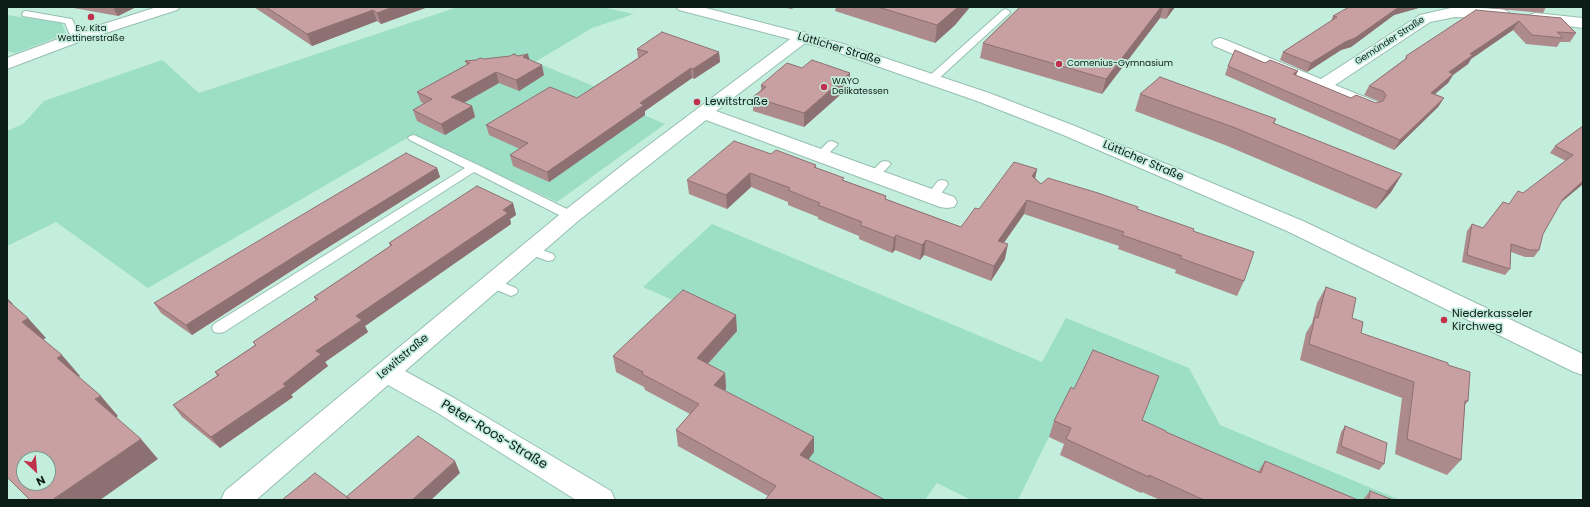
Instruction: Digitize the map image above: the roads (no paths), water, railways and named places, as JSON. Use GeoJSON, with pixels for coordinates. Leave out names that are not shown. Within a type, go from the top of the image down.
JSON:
{"type":"FeatureCollection","features":[{"type":"Feature","properties":{"kind":"street"},"geometry":{"type":"LineString","coordinates":[[7,64],[75,38],[172,7]]}},
{"type":"Feature","properties":{"kind":"street","name":"Lütticher Straße"},"geometry":{"type":"LineString","coordinates":[[684,7],[834,46],[1068,130],[1295,226],[1583,365]]}},
{"type":"Feature","properties":{"kind":"street","name":"Gemünder Straße"},"geometry":{"type":"LineString","coordinates":[[1322,86],[1425,18],[1434,15],[1445,13],[1470,13],[1583,23]]}},
{"type":"Feature","properties":{"kind":"street","name":"Lewitstraße"},"geometry":{"type":"LineString","coordinates":[[235,500],[386,372],[501,287],[540,253],[571,216],[636,164],[803,37]]}},
{"type":"Feature","properties":{"kind":"street"},"geometry":{"type":"LineString","coordinates":[[1220,43],[1370,106]]}},
{"type":"Feature","properties":{"kind":"street"},"geometry":{"type":"LineString","coordinates":[[704,113],[826,150],[940,194]]}},
{"type":"Feature","properties":{"kind":"street","name":"Peter-Roos-Straße"},"geometry":{"type":"LineString","coordinates":[[386,372],[452,409],[601,500]]}},
{"type":"Feature","properties":{"kind":"lane"},"geometry":{"type":"LineString","coordinates":[[931,80],[1006,12]]}},
{"type":"Feature","properties":{"kind":"lane"},"geometry":{"type":"LineString","coordinates":[[26,14],[69,21],[75,38]]}},
{"type":"Feature","properties":{"kind":"lane"},"geometry":{"type":"LineString","coordinates":[[414,138],[571,216]]}},
{"type":"Feature","properties":{"kind":"lane"},"geometry":{"type":"LineString","coordinates":[[219,328],[474,168]]}},
{"type":"Feature","properties":{"kind":"place","name":"Ev. Kita Wettinerstraße"},"geometry":{"type":"Point","coordinates":[91,17]}},
{"type":"Feature","properties":{"kind":"place","name":"Comenius-Gymnasium"},"geometry":{"type":"Point","coordinates":[1059,64]}},
{"type":"Feature","properties":{"kind":"place","name":"WAYO Delikatessen"},"geometry":{"type":"Point","coordinates":[824,87]}},
{"type":"Feature","properties":{"kind":"place","name":"Lewitstraße"},"geometry":{"type":"Point","coordinates":[697,102]}},
{"type":"Feature","properties":{"kind":"place","name":"Niederkasseler Kirchweg"},"geometry":{"type":"Point","coordinates":[1444,320]}}]}
